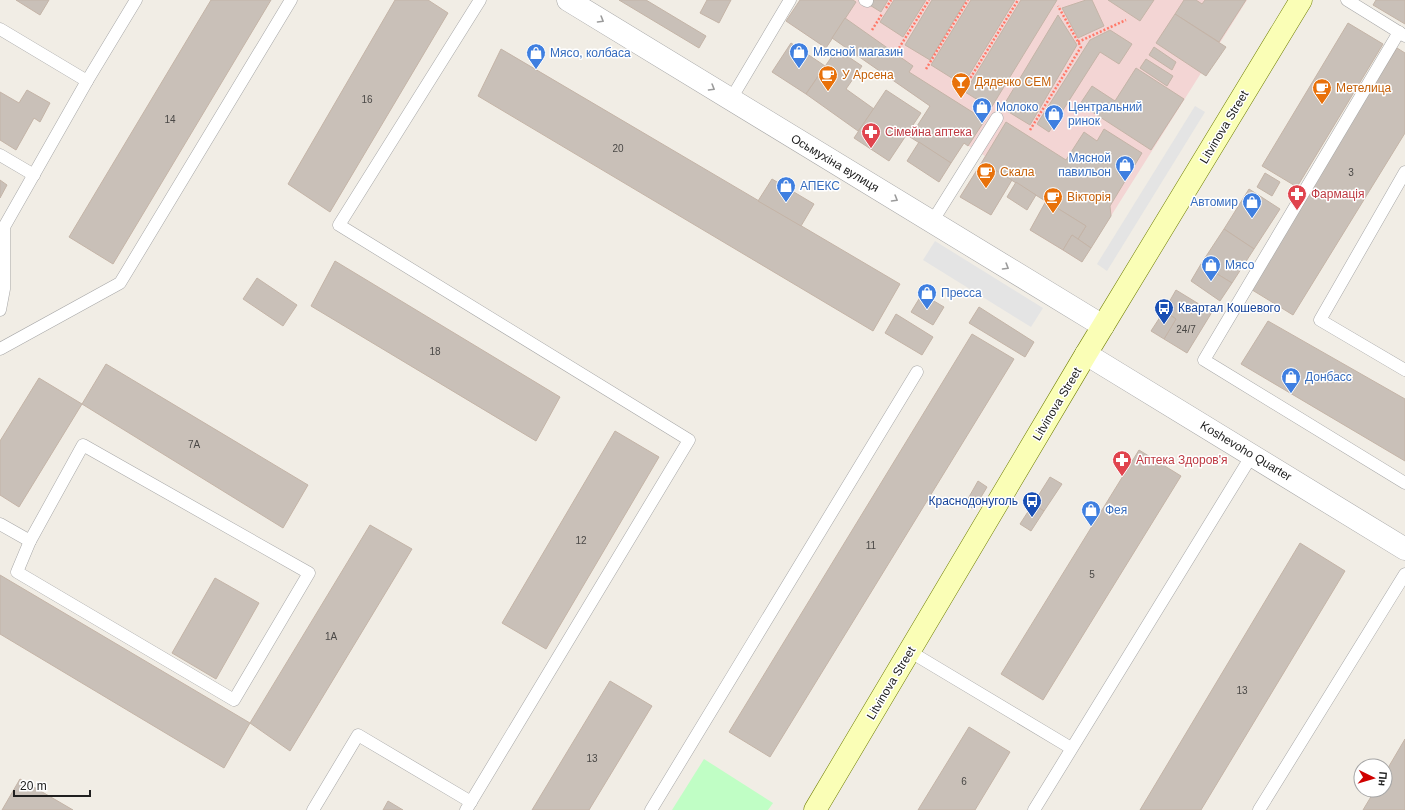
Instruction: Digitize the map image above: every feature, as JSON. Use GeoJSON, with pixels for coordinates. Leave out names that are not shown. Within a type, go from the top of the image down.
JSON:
{"type":"FeatureCollection","features":[{"type":"Feature","properties":{"kind":"street","name":"Осьмухіна вулиця"},"geometry":{"type":"LineString","coordinates":[[568,0],[1104,326]]}},
{"type":"Feature","properties":{"kind":"street","name":"Litvinova Street"},"geometry":{"type":"LineString","coordinates":[[815,810],[1086,354],[1301,0]]}},
{"type":"Feature","properties":{"kind":"street","name":"Koshevoho Quarter"},"geometry":{"type":"LineString","coordinates":[[1086,354],[1405,549]]}},
{"type":"Feature","properties":{"kind":"lane"},"geometry":{"type":"LineString","coordinates":[[0,310],[4,289],[4,228],[87,82],[136,0]]}},
{"type":"Feature","properties":{"kind":"lane"},"geometry":{"type":"LineString","coordinates":[[0,349],[120,283],[291,0]]}},
{"type":"Feature","properties":{"kind":"lane"},"geometry":{"type":"LineString","coordinates":[[313,810],[358,734],[468,806],[690,440],[339,225],[480,0]]}},
{"type":"Feature","properties":{"kind":"lane"},"geometry":{"type":"LineString","coordinates":[[731,99],[790,0]]}},
{"type":"Feature","properties":{"kind":"lane"},"geometry":{"type":"LineString","coordinates":[[1347,0],[1402,34],[1204,360],[1405,483]]}},
{"type":"Feature","properties":{"kind":"lane"},"geometry":{"type":"LineString","coordinates":[[0,29],[87,82]]}},
{"type":"Feature","properties":{"kind":"lane"},"geometry":{"type":"LineString","coordinates":[[932,222],[997,118]]}},
{"type":"Feature","properties":{"kind":"lane"},"geometry":{"type":"LineString","coordinates":[[0,155],[34,175]]}},
{"type":"Feature","properties":{"kind":"lane"},"geometry":{"type":"LineString","coordinates":[[1405,172],[1320,320],[1405,370]]}},
{"type":"Feature","properties":{"kind":"lane"},"geometry":{"type":"LineString","coordinates":[[652,810],[917,372]]}},
{"type":"Feature","properties":{"kind":"lane"},"geometry":{"type":"LineString","coordinates":[[84,445],[309,573],[234,700],[17,572],[30,541],[84,445]]}},
{"type":"Feature","properties":{"kind":"lane"},"geometry":{"type":"LineString","coordinates":[[1034,810],[1252,455]]}},
{"type":"Feature","properties":{"kind":"lane"},"geometry":{"type":"LineString","coordinates":[[0,524],[30,541]]}},
{"type":"Feature","properties":{"kind":"lane"},"geometry":{"type":"LineString","coordinates":[[1259,810],[1405,574]]}},
{"type":"Feature","properties":{"kind":"lane"},"geometry":{"type":"LineString","coordinates":[[909,651],[1071,748]]}},
{"type":"Feature","properties":{"kind":"path"},"geometry":{"type":"LineString","coordinates":[[899,48],[929,0]]}},
{"type":"Feature","properties":{"kind":"path"},"geometry":{"type":"LineString","coordinates":[[926,69],[968,0]]}},
{"type":"Feature","properties":{"kind":"path"},"geometry":{"type":"LineString","coordinates":[[960,95],[1018,0]]}},
{"type":"Feature","properties":{"kind":"path"},"geometry":{"type":"LineString","coordinates":[[1030,130],[1081,47],[1058,6]]}},
{"type":"Feature","properties":{"kind":"path"},"geometry":{"type":"LineString","coordinates":[[1078,42],[1126,20]]}},
{"type":"Feature","properties":{"kind":"shaded area","name":"Центральний ринок"},"geometry":{"type":"Polygon","coordinates":[[[800,0],[1247,0],[1082,262],[1030,230],[1046,201],[1012,180],[991,215],[960,197],[985,156],[923,118],[930,106],[832,38],[826,48],[786,21],[800,0]]]}},
{"type":"Feature","properties":{"kind":"shaded area"},"geometry":{"type":"Polygon","coordinates":[[[1195,106],[1205,112],[1107,271],[1097,264],[1195,106]]]}},
{"type":"Feature","properties":{"kind":"shaded area"},"geometry":{"type":"Polygon","coordinates":[[[935,241],[1043,308],[1031,327],[923,260],[935,241]]]}},
{"type":"Feature","properties":{"kind":"green space"},"geometry":{"type":"Polygon","coordinates":[[[704,759],[773,803],[768,810],[672,810],[704,759]]]}},
{"type":"Feature","properties":{"kind":"building"},"geometry":{"type":"Polygon","coordinates":[[[16,0],[49,0],[40,15],[16,0]]]}},
{"type":"Feature","properties":{"kind":"building"},"geometry":{"type":"Polygon","coordinates":[[[211,0],[271,0],[113,264],[69,237],[211,0]]]}},
{"type":"Feature","properties":{"kind":"building"},"geometry":{"type":"Polygon","coordinates":[[[395,0],[428,0],[448,13],[330,212],[288,184],[395,0]]]}},
{"type":"Feature","properties":{"kind":"building"},"geometry":{"type":"Polygon","coordinates":[[[619,0],[646,0],[706,36],[699,48],[619,0]]]}},
{"type":"Feature","properties":{"kind":"building"},"geometry":{"type":"Polygon","coordinates":[[[707,0],[731,0],[719,23],[700,13],[707,0]]]}},
{"type":"Feature","properties":{"kind":"building"},"geometry":{"type":"Polygon","coordinates":[[[800,0],[853,0],[856,2],[826,48],[786,21],[800,0]]]}},
{"type":"Feature","properties":{"kind":"building"},"geometry":{"type":"Polygon","coordinates":[[[871,0],[888,0],[881,12],[868,4],[871,0]]]}},
{"type":"Feature","properties":{"kind":"building"},"geometry":{"type":"Polygon","coordinates":[[[894,0],[926,0],[903,37],[880,22],[894,0]]]}},
{"type":"Feature","properties":{"kind":"building"},"geometry":{"type":"Polygon","coordinates":[[[932,0],[966,0],[930,60],[905,45],[932,0]]]}},
{"type":"Feature","properties":{"kind":"building"},"geometry":{"type":"Polygon","coordinates":[[[971,0],[1015,0],[963,85],[931,65],[971,0]]]}},
{"type":"Feature","properties":{"kind":"building"},"geometry":{"type":"Polygon","coordinates":[[[1021,0],[1057,0],[991,108],[965,92],[1021,0]]]}},
{"type":"Feature","properties":{"kind":"building"},"geometry":{"type":"Polygon","coordinates":[[[1086,0],[1092,0],[1104,26],[1078,38],[1062,8],[1086,0]]]}},
{"type":"Feature","properties":{"kind":"building"},"geometry":{"type":"Polygon","coordinates":[[[1108,0],[1154,0],[1140,21],[1108,0]]]}},
{"type":"Feature","properties":{"kind":"building"},"geometry":{"type":"Polygon","coordinates":[[[1184,0],[1196,0],[1202,4],[1205,0],[1246,0],[1219,42],[1175,14],[1184,0]]]}},
{"type":"Feature","properties":{"kind":"building"},"geometry":{"type":"Polygon","coordinates":[[[1376,0],[1405,0],[1405,24],[1373,5],[1376,0]]]}},
{"type":"Feature","properties":{"kind":"building"},"geometry":{"type":"Polygon","coordinates":[[[1175,14],[1226,47],[1206,76],[1156,43],[1175,14]]]}},
{"type":"Feature","properties":{"kind":"building"},"geometry":{"type":"Polygon","coordinates":[[[1058,15],[1077,45],[1030,125],[1002,108],[1058,15]]]}},
{"type":"Feature","properties":{"kind":"building"},"geometry":{"type":"Polygon","coordinates":[[[845,18],[913,66],[909,72],[985,120],[968,146],[964,143],[951,163],[910,137],[930,106],[832,38],[845,18]]]}},
{"type":"Feature","properties":{"kind":"building","name":"Метелица"},"geometry":{"type":"Polygon","coordinates":[[[1348,23],[1383,44],[1297,187],[1262,166],[1348,23]]]}},
{"type":"Feature","properties":{"kind":"building"},"geometry":{"type":"Polygon","coordinates":[[[1110,30],[1132,44],[1119,64],[1100,52],[1049,132],[1037,124],[1090,40],[1110,30]]]}},
{"type":"Feature","properties":{"kind":"building","name":"Мясной магазин"},"geometry":{"type":"Polygon","coordinates":[[[791,43],[825,66],[806,94],[772,72],[791,43]]]}},
{"type":"Feature","properties":{"kind":"building"},"geometry":{"type":"Polygon","coordinates":[[[1154,47],[1176,62],[1172,70],[1149,55],[1154,47]]]}},
{"type":"Feature","properties":{"kind":"building"},"geometry":{"type":"Polygon","coordinates":[[[1397,48],[1405,53],[1405,133],[1293,315],[1249,288],[1397,48]]]}},
{"type":"Feature","properties":{"kind":"building"},"geometry":{"type":"Polygon","coordinates":[[[501,49],[900,284],[873,331],[478,96],[501,49]]]}},
{"type":"Feature","properties":{"kind":"building","name":"У Арсена"},"geometry":{"type":"Polygon","coordinates":[[[837,49],[862,66],[846,89],[874,109],[858,131],[806,94],[837,49]]]}},
{"type":"Feature","properties":{"kind":"building"},"geometry":{"type":"Polygon","coordinates":[[[1146,59],[1173,76],[1167,86],[1140,68],[1146,59]]]}},
{"type":"Feature","properties":{"kind":"building"},"geometry":{"type":"Polygon","coordinates":[[[1136,68],[1184,99],[1151,150],[1080,104],[1092,86],[1115,101],[1136,68]]]}},
{"type":"Feature","properties":{"kind":"building"},"geometry":{"type":"Polygon","coordinates":[[[27,90],[50,103],[40,122],[34,118],[16,150],[0,140],[0,92],[19,103],[27,90]]]}},
{"type":"Feature","properties":{"kind":"building"},"geometry":{"type":"Polygon","coordinates":[[[886,90],[921,113],[889,161],[854,138],[886,90]]]}},
{"type":"Feature","properties":{"kind":"building"},"geometry":{"type":"Polygon","coordinates":[[[1006,122],[1066,160],[1084,132],[1097,141],[1104,129],[1142,153],[1110,206],[1111,216],[1091,248],[1078,239],[1086,226],[982,162],[1006,122]]]}},
{"type":"Feature","properties":{"kind":"building"},"geometry":{"type":"Polygon","coordinates":[[[919,142],[951,163],[939,182],[907,161],[919,142]]]}},
{"type":"Feature","properties":{"kind":"building","name":"Скала"},"geometry":{"type":"Polygon","coordinates":[[[982,162],[1012,180],[991,215],[960,197],[982,162]]]}},
{"type":"Feature","properties":{"kind":"building"},"geometry":{"type":"Polygon","coordinates":[[[1265,173],[1280,182],[1272,196],[1257,187],[1265,173]]]}},
{"type":"Feature","properties":{"kind":"building","name":"АПЕКС"},"geometry":{"type":"Polygon","coordinates":[[[772,179],[814,204],[801,226],[758,201],[772,179]]]}},
{"type":"Feature","properties":{"kind":"building"},"geometry":{"type":"Polygon","coordinates":[[[0,180],[7,185],[0,198],[0,180]]]}},
{"type":"Feature","properties":{"kind":"building"},"geometry":{"type":"Polygon","coordinates":[[[1016,182],[1036,195],[1027,210],[1007,197],[1016,182]]]}},
{"type":"Feature","properties":{"kind":"building","name":"Автомир"},"geometry":{"type":"Polygon","coordinates":[[[1249,189],[1280,209],[1254,249],[1224,229],[1249,189]]]}},
{"type":"Feature","properties":{"kind":"building","name":"Вікторія"},"geometry":{"type":"Polygon","coordinates":[[[1046,201],[1086,226],[1078,239],[1072,235],[1063,250],[1030,230],[1046,201]]]}},
{"type":"Feature","properties":{"kind":"building"},"geometry":{"type":"Polygon","coordinates":[[[1224,229],[1254,249],[1232,283],[1201,264],[1224,229]]]}},
{"type":"Feature","properties":{"kind":"building"},"geometry":{"type":"Polygon","coordinates":[[[1072,235],[1091,248],[1082,262],[1063,250],[1072,235]]]}},
{"type":"Feature","properties":{"kind":"building"},"geometry":{"type":"Polygon","coordinates":[[[335,261],[560,397],[536,441],[311,306],[335,261]]]}},
{"type":"Feature","properties":{"kind":"building","name":"Мясо"},"geometry":{"type":"Polygon","coordinates":[[[1201,264],[1232,283],[1220,301],[1191,281],[1201,264]]]}},
{"type":"Feature","properties":{"kind":"building"},"geometry":{"type":"Polygon","coordinates":[[[257,278],[297,305],[283,326],[243,299],[257,278]]]}},
{"type":"Feature","properties":{"kind":"building"},"geometry":{"type":"Polygon","coordinates":[[[1176,290],[1212,312],[1187,353],[1164,339],[1176,319],[1164,311],[1176,290]]]}},
{"type":"Feature","properties":{"kind":"building","name":"Пресса"},"geometry":{"type":"Polygon","coordinates":[[[922,294],[944,307],[933,325],[911,312],[922,294]]]}},
{"type":"Feature","properties":{"kind":"building"},"geometry":{"type":"Polygon","coordinates":[[[979,307],[1034,342],[1025,357],[969,323],[979,307]]]}},
{"type":"Feature","properties":{"kind":"building","name":"Квартал Кошевого"},"geometry":{"type":"Polygon","coordinates":[[[1164,311],[1176,319],[1164,339],[1151,331],[1164,311]]]}},
{"type":"Feature","properties":{"kind":"building"},"geometry":{"type":"Polygon","coordinates":[[[896,314],[933,337],[922,355],[885,333],[896,314]]]}},
{"type":"Feature","properties":{"kind":"building"},"geometry":{"type":"Polygon","coordinates":[[[1268,321],[1405,399],[1405,461],[1241,364],[1268,321]]]}},
{"type":"Feature","properties":{"kind":"building"},"geometry":{"type":"Polygon","coordinates":[[[972,334],[1014,359],[770,757],[729,732],[972,334]]]}},
{"type":"Feature","properties":{"kind":"building"},"geometry":{"type":"Polygon","coordinates":[[[106,364],[308,485],[283,528],[82,404],[106,364]]]}},
{"type":"Feature","properties":{"kind":"building"},"geometry":{"type":"Polygon","coordinates":[[[39,378],[82,404],[19,507],[0,495],[0,441],[39,378]]]}},
{"type":"Feature","properties":{"kind":"building"},"geometry":{"type":"Polygon","coordinates":[[[615,431],[659,457],[546,649],[502,623],[615,431]]]}},
{"type":"Feature","properties":{"kind":"building"},"geometry":{"type":"Polygon","coordinates":[[[1139,450],[1181,476],[1043,700],[1001,674],[1139,450]]]}},
{"type":"Feature","properties":{"kind":"building"},"geometry":{"type":"Polygon","coordinates":[[[1050,477],[1062,484],[1044,511],[1033,504],[1050,477]]]}},
{"type":"Feature","properties":{"kind":"building"},"geometry":{"type":"Polygon","coordinates":[[[978,481],[987,487],[974,509],[965,504],[978,481]]]}},
{"type":"Feature","properties":{"kind":"building","name":"Краснодонуголь"},"geometry":{"type":"Polygon","coordinates":[[[1033,504],[1044,511],[1031,531],[1020,524],[1033,504]]]}},
{"type":"Feature","properties":{"kind":"building"},"geometry":{"type":"Polygon","coordinates":[[[370,525],[412,549],[290,751],[250,723],[370,525]]]}},
{"type":"Feature","properties":{"kind":"building"},"geometry":{"type":"Polygon","coordinates":[[[1300,543],[1345,571],[1201,810],[1140,810],[1300,543]]]}},
{"type":"Feature","properties":{"kind":"building"},"geometry":{"type":"Polygon","coordinates":[[[0,575],[250,723],[224,768],[0,634],[0,575]]]}},
{"type":"Feature","properties":{"kind":"building"},"geometry":{"type":"Polygon","coordinates":[[[215,578],[259,603],[216,679],[172,653],[215,578]]]}},
{"type":"Feature","properties":{"kind":"building"},"geometry":{"type":"Polygon","coordinates":[[[610,681],[652,706],[589,810],[532,810],[610,681]]]}},
{"type":"Feature","properties":{"kind":"building"},"geometry":{"type":"Polygon","coordinates":[[[969,727],[1010,752],[975,810],[918,810],[969,727]]]}},
{"type":"Feature","properties":{"kind":"building"},"geometry":{"type":"Polygon","coordinates":[[[1405,739],[1405,810],[1363,810],[1370,798],[1393,798],[1393,759],[1405,739]]]}},
{"type":"Feature","properties":{"kind":"building"},"geometry":{"type":"Polygon","coordinates":[[[20,779],[73,810],[2,810],[20,779]]]}},
{"type":"Feature","properties":{"kind":"building"},"geometry":{"type":"Polygon","coordinates":[[[388,801],[403,810],[383,810],[388,801]]]}},
{"type":"Feature","properties":{"kind":"place","name":"Мясной магазин"},"geometry":{"type":"Point","coordinates":[799,69]}},
{"type":"Feature","properties":{"kind":"place","name":"Мясо, колбаса"},"geometry":{"type":"Point","coordinates":[536,70]}},
{"type":"Feature","properties":{"kind":"place","name":"У Арсена"},"geometry":{"type":"Point","coordinates":[828,92]}},
{"type":"Feature","properties":{"kind":"place","name":"Дядечко СЕМ"},"geometry":{"type":"Point","coordinates":[961,99]}},
{"type":"Feature","properties":{"kind":"place","name":"Метелица"},"geometry":{"type":"Point","coordinates":[1322,105]}},
{"type":"Feature","properties":{"kind":"place","name":"Молоко"},"geometry":{"type":"Point","coordinates":[982,124]}},
{"type":"Feature","properties":{"kind":"place","name":"Центральний ринок"},"geometry":{"type":"Point","coordinates":[1054,131]}},
{"type":"Feature","properties":{"kind":"place","name":"Сімейна аптека"},"geometry":{"type":"Point","coordinates":[871,149]}},
{"type":"Feature","properties":{"kind":"place","name":"Мясной павильон"},"geometry":{"type":"Point","coordinates":[1125,182]}},
{"type":"Feature","properties":{"kind":"place","name":"Скала"},"geometry":{"type":"Point","coordinates":[986,189]}},
{"type":"Feature","properties":{"kind":"place","name":"АПЕКС"},"geometry":{"type":"Point","coordinates":[786,203]}},
{"type":"Feature","properties":{"kind":"place","name":"Фармація"},"geometry":{"type":"Point","coordinates":[1297,211]}},
{"type":"Feature","properties":{"kind":"place","name":"Вікторія"},"geometry":{"type":"Point","coordinates":[1053,214]}},
{"type":"Feature","properties":{"kind":"place","name":"Автомир"},"geometry":{"type":"Point","coordinates":[1252,219]}},
{"type":"Feature","properties":{"kind":"place","name":"Мясо"},"geometry":{"type":"Point","coordinates":[1211,282]}},
{"type":"Feature","properties":{"kind":"place","name":"Пресса"},"geometry":{"type":"Point","coordinates":[927,310]}},
{"type":"Feature","properties":{"kind":"place","name":"Квартал Кошевого"},"geometry":{"type":"Point","coordinates":[1164,325]}},
{"type":"Feature","properties":{"kind":"place","name":"Донбасс"},"geometry":{"type":"Point","coordinates":[1291,394]}},
{"type":"Feature","properties":{"kind":"place","name":"Аптека Здоров'я"},"geometry":{"type":"Point","coordinates":[1122,477]}},
{"type":"Feature","properties":{"kind":"place","name":"Краснодонуголь"},"geometry":{"type":"Point","coordinates":[1032,518]}},
{"type":"Feature","properties":{"kind":"place","name":"Фея"},"geometry":{"type":"Point","coordinates":[1091,527]}}]}
